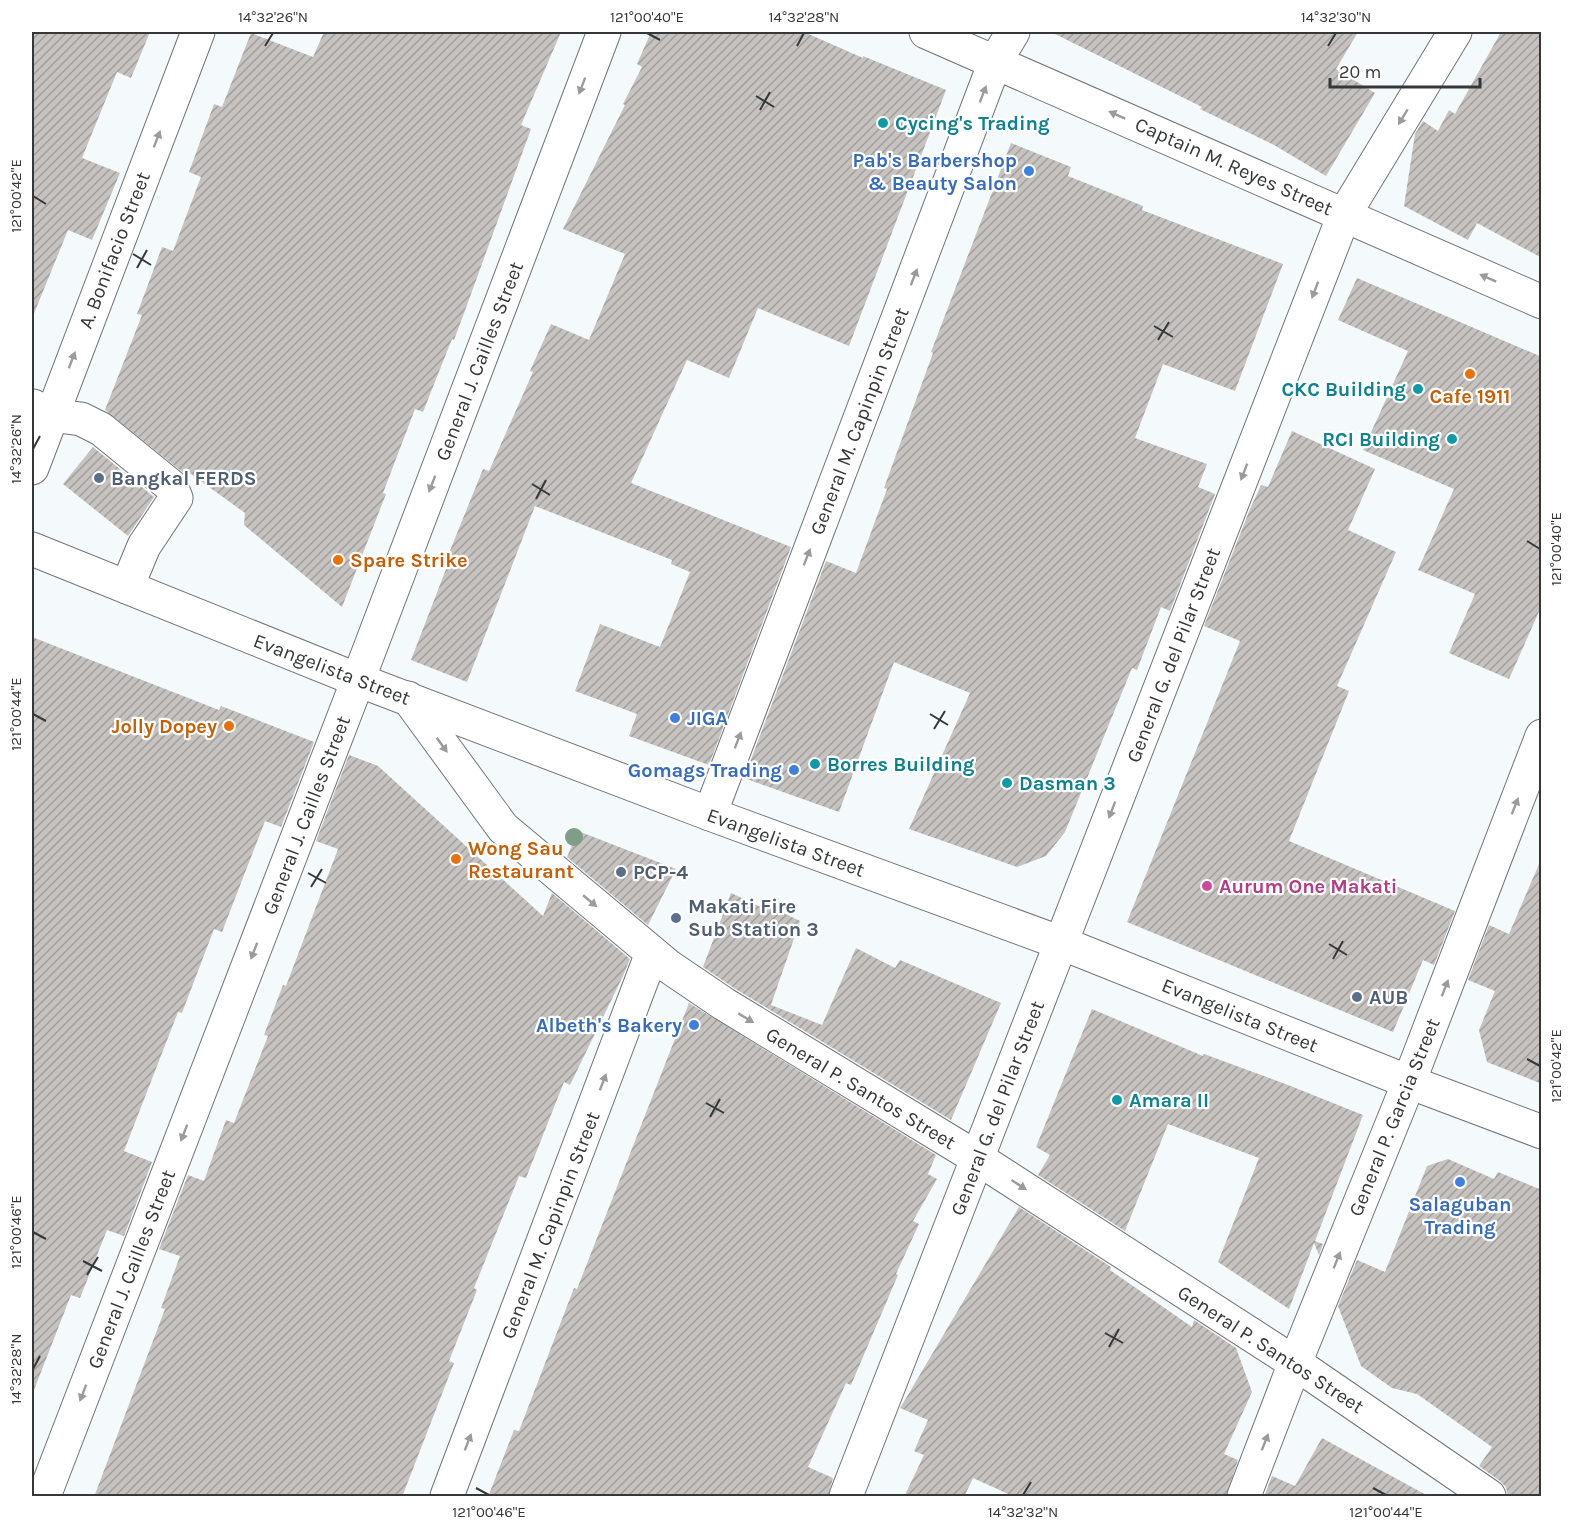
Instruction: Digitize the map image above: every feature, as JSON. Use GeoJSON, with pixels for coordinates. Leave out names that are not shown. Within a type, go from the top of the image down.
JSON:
{"type":"FeatureCollection","features":[{"type":"Feature","properties":{"kind":"street","name":"A. Bonifacio Street"},"geometry":{"type":"LineString","coordinates":[[32,468],[41,410],[198,32]]}},
{"type":"Feature","properties":{"kind":"street","name":"General J. Cailles Street"},"geometry":{"type":"LineString","coordinates":[[44,1497],[604,32]]}},
{"type":"Feature","properties":{"kind":"street","name":"Captain M. Reyes Street"},"geometry":{"type":"LineString","coordinates":[[926,32],[1542,302]]}},
{"type":"Feature","properties":{"kind":"street","name":"General M. Capinpin Street"},"geometry":{"type":"LineString","coordinates":[[710,814],[995,62],[1013,32]]}},
{"type":"Feature","properties":{"kind":"street","name":"General G. del Pilar Street"},"geometry":{"type":"LineString","coordinates":[[846,1497],[1344,215],[1455,32]]}},
{"type":"Feature","properties":{"kind":"street"},"geometry":{"type":"LineString","coordinates":[[41,410],[81,419],[101,429],[171,486],[176,498],[144,546],[127,587]]}},
{"type":"Feature","properties":{"kind":"street","name":"Evangelista Street"},"geometry":{"type":"LineString","coordinates":[[32,549],[358,680],[710,814],[1060,943],[1409,1082],[1542,1132]]}},
{"type":"Feature","properties":{"kind":"street","name":"General P. Santos Street"},"geometry":{"type":"LineString","coordinates":[[408,698],[503,828],[652,953],[724,1004],[977,1158],[1295,1363],[1489,1497]]}},
{"type":"Feature","properties":{"kind":"street","name":"General P. Garcia Street"},"geometry":{"type":"LineString","coordinates":[[1244,1497],[1295,1363],[1409,1082],[1542,736]]}},
{"type":"Feature","properties":{"kind":"street","name":"General M. Capinpin Street"},"geometry":{"type":"LineString","coordinates":[[447,1497],[652,953]]}},
{"type":"Feature","properties":{"kind":"building"},"geometry":{"type":"Polygon","coordinates":[[[32,32],[150,32],[131,78],[117,72],[82,158],[120,173],[92,240],[68,230],[33,316],[32,316],[32,32]]]}},
{"type":"Feature","properties":{"kind":"building"},"geometry":{"type":"Polygon","coordinates":[[[324,32],[561,32],[521,125],[531,129],[454,340],[452,339],[423,412],[415,409],[383,493],[386,494],[342,607],[244,525],[245,513],[187,471],[185,474],[105,410],[142,315],[137,314],[162,247],[173,251],[201,177],[189,172],[214,104],[222,107],[251,33],[313,57],[324,32]]]}},
{"type":"Feature","properties":{"kind":"building"},"geometry":{"type":"Polygon","coordinates":[[[651,32],[804,32],[946,90],[849,346],[758,308],[729,378],[687,360],[631,483],[791,547],[709,765],[629,736],[637,714],[575,691],[600,624],[660,647],[690,572],[671,564],[672,560],[535,506],[467,682],[411,660],[448,564],[445,563],[483,469],[489,471],[533,372],[530,371],[551,324],[589,340],[625,254],[563,229],[642,67],[637,64],[651,32]]]}},
{"type":"Feature","properties":{"kind":"building"},"geometry":{"type":"Polygon","coordinates":[[[1051,32],[1358,32],[1336,69],[1375,93],[1326,176],[1274,145],[1200,109],[1202,107],[1051,32]]]}},
{"type":"Feature","properties":{"kind":"building"},"geometry":{"type":"Polygon","coordinates":[[[1501,32],[1542,32],[1542,258],[1477,223],[1468,240],[1404,206],[1415,134],[1423,121],[1438,131],[1449,110],[1455,114],[1501,32]]]}},
{"type":"Feature","properties":{"kind":"building"},"geometry":{"type":"Polygon","coordinates":[[[1011,143],[1071,167],[1068,176],[1143,206],[1142,210],[1283,264],[1235,391],[1163,364],[1135,438],[1207,464],[1198,487],[1215,494],[1170,611],[1161,607],[1137,670],[1132,668],[1065,832],[1046,856],[1017,867],[909,829],[970,693],[894,662],[839,812],[744,778],[826,561],[856,573],[887,489],[884,488],[933,353],[931,352],[1011,143]]]}},
{"type":"Feature","properties":{"kind":"building"},"geometry":{"type":"Polygon","coordinates":[[[1357,278],[1542,357],[1542,605],[1509,679],[1449,653],[1475,594],[1418,570],[1454,489],[1363,450],[1408,351],[1338,320],[1357,278]]]}},
{"type":"Feature","properties":{"kind":"building"},"geometry":{"type":"Polygon","coordinates":[[[1292,431],[1375,469],[1348,530],[1396,552],[1337,686],[1349,691],[1289,841],[1455,911],[1434,965],[1423,960],[1393,1032],[1127,922],[1240,641],[1204,626],[1250,509],[1261,485],[1268,487],[1292,431]]]}},
{"type":"Feature","properties":{"kind":"building"},"geometry":{"type":"Polygon","coordinates":[[[93,447],[154,497],[128,536],[63,484],[93,447]]]}},
{"type":"Feature","properties":{"kind":"building"},"geometry":{"type":"Polygon","coordinates":[[[32,637],[219,710],[221,706],[314,742],[281,827],[265,821],[222,932],[214,929],[182,1013],[178,1012],[124,1151],[152,1162],[124,1236],[107,1230],[80,1298],[71,1295],[34,1390],[32,1389],[32,637]]]}},
{"type":"Feature","properties":{"kind":"building"},"geometry":{"type":"Polygon","coordinates":[[[349,755],[378,766],[543,916],[552,893],[630,959],[570,1085],[564,1082],[526,1178],[519,1176],[474,1288],[477,1290],[449,1361],[454,1363],[402,1497],[94,1497],[165,1309],[161,1308],[180,1256],[159,1249],[188,1175],[204,1181],[226,1120],[234,1123],[268,1036],[264,1035],[283,985],[286,986],[338,849],[316,841],[349,755]]]}},
{"type":"Feature","properties":{"kind":"building"},"geometry":{"type":"Polygon","coordinates":[[[578,831],[676,869],[648,925],[567,857],[578,831]]]}},
{"type":"Feature","properties":{"kind":"building"},"geometry":{"type":"Polygon","coordinates":[[[1542,857],[1542,1084],[1487,1062],[1479,1030],[1495,991],[1468,980],[1489,925],[1509,934],[1542,857]]]}},
{"type":"Feature","properties":{"kind":"building"},"geometry":{"type":"Polygon","coordinates":[[[731,893],[763,908],[765,904],[800,921],[771,1005],[822,1025],[856,948],[895,968],[900,960],[1001,1003],[951,1120],[703,967],[731,893]]]}},
{"type":"Feature","properties":{"kind":"building"},"geometry":{"type":"Polygon","coordinates":[[[689,1003],[936,1155],[928,1174],[937,1179],[913,1221],[919,1224],[851,1385],[846,1383],[808,1467],[833,1478],[828,1497],[488,1497],[514,1430],[519,1431],[574,1288],[577,1289],[689,1003]]]}},
{"type":"Feature","properties":{"kind":"building"},"geometry":{"type":"Polygon","coordinates":[[[1092,1009],[1203,1056],[1204,1054],[1363,1115],[1315,1241],[1323,1244],[1319,1255],[1314,1243],[1289,1309],[1218,1262],[1259,1158],[1168,1124],[1125,1231],[1038,1175],[1050,1155],[1036,1147],[1092,1009]]]}},
{"type":"Feature","properties":{"kind":"building"},"geometry":{"type":"Polygon","coordinates":[[[1448,1159],[1494,1179],[1498,1172],[1542,1190],[1542,1497],[1508,1497],[1506,1487],[1479,1466],[1492,1447],[1417,1394],[1392,1388],[1361,1366],[1338,1306],[1357,1260],[1385,1272],[1427,1166],[1448,1159]]]}},
{"type":"Feature","properties":{"kind":"building"},"geometry":{"type":"Polygon","coordinates":[[[1019,1207],[1111,1267],[1110,1270],[1192,1327],[1194,1320],[1236,1348],[1252,1392],[1224,1454],[1238,1460],[1226,1497],[1015,1497],[973,1478],[964,1497],[904,1497],[924,1455],[914,1451],[928,1420],[900,1408],[1019,1207]]]}},
{"type":"Feature","properties":{"kind":"building"},"geometry":{"type":"Polygon","coordinates":[[[1322,1438],[1430,1497],[1264,1497],[1272,1476],[1295,1486],[1322,1438]]]}},
{"type":"Feature","properties":{"kind":"place","name":"Cycing's Trading"},"geometry":{"type":"Point","coordinates":[883,123]}},
{"type":"Feature","properties":{"kind":"place","name":"Pab's Barbershop & Beauty Salon"},"geometry":{"type":"Point","coordinates":[1029,171]}},
{"type":"Feature","properties":{"kind":"place","name":"Cafe 1911"},"geometry":{"type":"Point","coordinates":[1470,374]}},
{"type":"Feature","properties":{"kind":"place","name":"CKC Building"},"geometry":{"type":"Point","coordinates":[1418,389]}},
{"type":"Feature","properties":{"kind":"place","name":"RCI Building"},"geometry":{"type":"Point","coordinates":[1452,439]}},
{"type":"Feature","properties":{"kind":"place","name":"Bangkal FERDS"},"geometry":{"type":"Point","coordinates":[99,478]}},
{"type":"Feature","properties":{"kind":"place","name":"Spare Strike"},"geometry":{"type":"Point","coordinates":[338,560]}},
{"type":"Feature","properties":{"kind":"place","name":"JIGA"},"geometry":{"type":"Point","coordinates":[675,718]}},
{"type":"Feature","properties":{"kind":"place","name":"Jolly Dopey"},"geometry":{"type":"Point","coordinates":[229,726]}},
{"type":"Feature","properties":{"kind":"place","name":"Borres Building"},"geometry":{"type":"Point","coordinates":[815,764]}},
{"type":"Feature","properties":{"kind":"place","name":"Gomags Trading"},"geometry":{"type":"Point","coordinates":[794,770]}},
{"type":"Feature","properties":{"kind":"place","name":"Dasman 3"},"geometry":{"type":"Point","coordinates":[1007,783]}},
{"type":"Feature","properties":{"kind":"place","name":"Wong Sau Restaurant"},"geometry":{"type":"Point","coordinates":[456,859]}},
{"type":"Feature","properties":{"kind":"place","name":"PCP-4"},"geometry":{"type":"Point","coordinates":[621,872]}},
{"type":"Feature","properties":{"kind":"place","name":"Aurum One Makati"},"geometry":{"type":"Point","coordinates":[1207,886]}},
{"type":"Feature","properties":{"kind":"place","name":"Makati Fire Sub Station 3"},"geometry":{"type":"Point","coordinates":[676,918]}},
{"type":"Feature","properties":{"kind":"place","name":"AUB"},"geometry":{"type":"Point","coordinates":[1357,997]}},
{"type":"Feature","properties":{"kind":"place","name":"Albeth's Bakery"},"geometry":{"type":"Point","coordinates":[694,1025]}},
{"type":"Feature","properties":{"kind":"place","name":"Amara II"},"geometry":{"type":"Point","coordinates":[1117,1100]}},
{"type":"Feature","properties":{"kind":"place","name":"Salaguban Trading"},"geometry":{"type":"Point","coordinates":[1460,1182]}}]}
